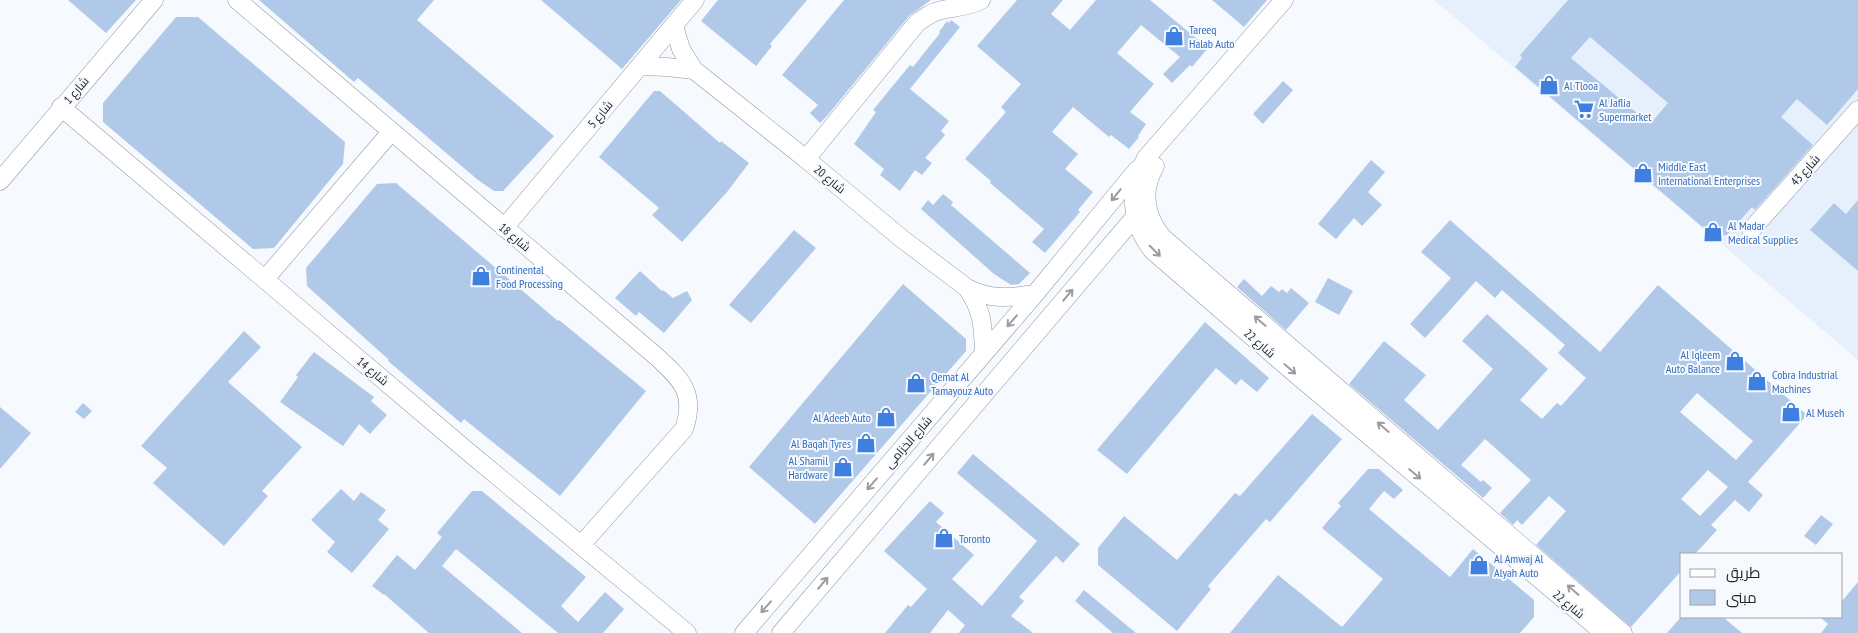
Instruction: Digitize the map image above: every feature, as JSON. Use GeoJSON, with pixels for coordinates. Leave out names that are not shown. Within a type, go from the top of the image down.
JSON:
{"type":"FeatureCollection","features":[{"type":"Feature","properties":{"kind":"street","name":"شارع 1"},"geometry":{"type":"LineString","coordinates":[[0,181],[154,0]]}},
{"type":"Feature","properties":{"kind":"street","name":"شارع 18"},"geometry":{"type":"LineString","coordinates":[[237,0],[676,374],[685,386],[689,400],[689,415],[684,429],[581,545]]}},
{"type":"Feature","properties":{"kind":"street","name":"شارع 5"},"geometry":{"type":"LineString","coordinates":[[504,228],[696,0]]}},
{"type":"Feature","properties":{"kind":"street"},"geometry":{"type":"LineString","coordinates":[[806,159],[917,23],[929,15],[942,10],[970,5],[981,0]]}},
{"type":"Feature","properties":{"kind":"street","name":"شارع 22"},"geometry":{"type":"LineString","coordinates":[[1284,0],[1146,158],[1134,187],[1140,210],[1142,235],[1153,251],[1298,376],[1604,633]]}},
{"type":"Feature","properties":{"kind":"street","name":"شارع 22"},"geometry":{"type":"LineString","coordinates":[[1140,210],[1154,167],[1291,0]]}},
{"type":"Feature","properties":{"kind":"street","name":"شارع 20"},"geometry":{"type":"LineString","coordinates":[[674,26],[681,49],[694,70],[901,238],[967,288],[978,294],[998,298],[1035,294]]}},
{"type":"Feature","properties":{"kind":"street"},"geometry":{"type":"LineString","coordinates":[[640,66],[667,66],[694,70]]}},
{"type":"Feature","properties":{"kind":"street","name":"شارع 14"},"geometry":{"type":"LineString","coordinates":[[61,107],[686,633]]}},
{"type":"Feature","properties":{"kind":"street","name":"شارع 43"},"geometry":{"type":"LineString","coordinates":[[1752,230],[1858,110]]}},
{"type":"Feature","properties":{"kind":"street"},"geometry":{"type":"LineString","coordinates":[[265,279],[391,132]]}},
{"type":"Feature","properties":{"kind":"street","name":"شارع الخزامى"},"geometry":{"type":"LineString","coordinates":[[744,633],[1035,294],[1146,158]]}},
{"type":"Feature","properties":{"kind":"street"},"geometry":{"type":"LineString","coordinates":[[780,633],[1140,210]]}},
{"type":"Feature","properties":{"kind":"street","name":"شارع 22"},"geometry":{"type":"LineString","coordinates":[[1140,210],[1162,237],[1623,633]]}},
{"type":"Feature","properties":{"kind":"street","name":"شارع 20"},"geometry":{"type":"LineString","coordinates":[[967,288],[982,316],[984,353]]}},
{"type":"Feature","properties":{"kind":"shaded area"},"geometry":{"type":"Polygon","coordinates":[[[1434,0],[1858,0],[1858,360],[1519,72],[1434,0]]]}},
{"type":"Feature","properties":{"kind":"building"},"geometry":{"type":"Polygon","coordinates":[[[68,0],[136,0],[106,33],[68,0]]]}},
{"type":"Feature","properties":{"kind":"building"},"geometry":{"type":"Polygon","coordinates":[[[259,0],[434,0],[417,20],[554,136],[503,191],[494,191],[478,180],[358,78],[354,82],[259,0]]]}},
{"type":"Feature","properties":{"kind":"building"},"geometry":{"type":"Polygon","coordinates":[[[541,0],[681,0],[622,69],[541,0]]]}},
{"type":"Feature","properties":{"kind":"building"},"geometry":{"type":"Polygon","coordinates":[[[718,0],[807,0],[770,44],[772,46],[756,66],[701,21],[718,0]]]}},
{"type":"Feature","properties":{"kind":"building"},"geometry":{"type":"Polygon","coordinates":[[[844,0],[931,0],[909,16],[820,123],[810,113],[818,105],[782,75],[844,0]]]}},
{"type":"Feature","properties":{"kind":"building"},"geometry":{"type":"Polygon","coordinates":[[[1017,0],[1063,0],[1051,14],[1070,30],[1096,0],[1150,0],[1208,48],[1192,67],[1190,65],[1172,83],[1163,74],[1180,57],[1141,25],[1117,53],[1154,84],[1130,112],[1146,124],[1139,137],[1129,149],[1111,135],[1109,137],[1073,107],[1052,132],[1078,154],[1065,169],[1093,192],[1078,210],[1080,212],[1045,253],[1032,242],[1044,229],[965,159],[1006,112],[1001,107],[1021,84],[977,46],[1017,0]]]}},
{"type":"Feature","properties":{"kind":"building"},"geometry":{"type":"Polygon","coordinates":[[[1212,0],[1267,0],[1244,27],[1212,0]]]}},
{"type":"Feature","properties":{"kind":"building"},"geometry":{"type":"Polygon","coordinates":[[[1568,0],[1858,0],[1858,89],[1827,125],[1797,99],[1781,117],[1813,145],[1755,210],[1752,207],[1727,235],[1713,236],[1515,67],[1522,58],[1520,55],[1568,0]],[[1590,37],[1571,58],[1650,124],[1668,103],[1590,37]]]}},
{"type":"Feature","properties":{"kind":"building"},"geometry":{"type":"Polygon","coordinates":[[[176,17],[198,17],[345,142],[343,164],[274,248],[253,249],[103,122],[103,103],[176,17]]]}},
{"type":"Feature","properties":{"kind":"building"},"geometry":{"type":"Polygon","coordinates":[[[951,20],[960,27],[910,89],[949,121],[941,131],[945,135],[925,158],[932,163],[922,175],[915,170],[900,191],[880,175],[884,169],[854,144],[876,112],[873,110],[910,65],[913,67],[940,33],[947,21],[949,23],[951,20]]]}},
{"type":"Feature","properties":{"kind":"building"},"geometry":{"type":"Polygon","coordinates":[[[1283,81],[1293,90],[1263,124],[1253,114],[1283,81]]]}},
{"type":"Feature","properties":{"kind":"building"},"geometry":{"type":"Polygon","coordinates":[[[654,91],[660,91],[720,143],[721,141],[749,163],[727,192],[682,242],[652,215],[659,208],[599,157],[654,91]]]}},
{"type":"Feature","properties":{"kind":"building"},"geometry":{"type":"Polygon","coordinates":[[[1371,160],[1385,172],[1368,192],[1382,205],[1362,226],[1354,218],[1336,239],[1318,224],[1371,160]]]}},
{"type":"Feature","properties":{"kind":"building"},"geometry":{"type":"Polygon","coordinates":[[[396,183],[558,321],[646,391],[560,496],[464,419],[461,423],[388,361],[307,286],[306,268],[377,184],[396,183]]]}},
{"type":"Feature","properties":{"kind":"building"},"geometry":{"type":"Polygon","coordinates":[[[943,194],[953,202],[951,205],[1030,273],[1019,284],[1011,285],[994,274],[921,209],[928,200],[933,205],[943,194]]]}},
{"type":"Feature","properties":{"kind":"building"},"geometry":{"type":"Polygon","coordinates":[[[1858,200],[1858,271],[1810,230],[1834,203],[1846,214],[1858,200]]]}},
{"type":"Feature","properties":{"kind":"building"},"geometry":{"type":"Polygon","coordinates":[[[1450,220],[1600,352],[1658,285],[1807,415],[1748,482],[1763,495],[1749,512],[1735,500],[1711,525],[1717,530],[1696,553],[1680,553],[1680,572],[1631,627],[1536,545],[1566,511],[1549,496],[1522,525],[1517,520],[1513,525],[1500,513],[1531,480],[1485,439],[1461,465],[1481,482],[1483,480],[1492,488],[1483,498],[1349,384],[1384,341],[1426,375],[1404,400],[1438,430],[1493,369],[1462,341],[1487,314],[1548,369],[1520,400],[1542,419],[1557,403],[1561,406],[1586,378],[1558,353],[1565,345],[1502,290],[1495,298],[1476,281],[1425,338],[1410,324],[1451,278],[1421,252],[1450,220]],[[1697,393],[1680,412],[1736,460],[1753,441],[1697,393]],[[1708,470],[1681,499],[1700,516],[1728,487],[1708,470]]]}},
{"type":"Feature","properties":{"kind":"building"},"geometry":{"type":"Polygon","coordinates":[[[794,230],[816,248],[751,323],[729,305],[794,230]]]}},
{"type":"Feature","properties":{"kind":"building"},"geometry":{"type":"Polygon","coordinates":[[[640,271],[662,291],[673,298],[687,291],[692,300],[664,333],[639,312],[636,316],[615,298],[640,271]]]}},
{"type":"Feature","properties":{"kind":"building"},"geometry":{"type":"Polygon","coordinates":[[[1328,278],[1353,291],[1339,315],[1315,302],[1328,278]]]}},
{"type":"Feature","properties":{"kind":"building"},"geometry":{"type":"Polygon","coordinates":[[[1244,279],[1262,296],[1271,286],[1279,292],[1282,289],[1287,293],[1291,288],[1309,303],[1286,330],[1237,287],[1244,279]]]}},
{"type":"Feature","properties":{"kind":"building"},"geometry":{"type":"Polygon","coordinates":[[[903,284],[966,339],[966,351],[815,524],[749,467],[903,284]]]}},
{"type":"Feature","properties":{"kind":"building"},"geometry":{"type":"Polygon","coordinates":[[[1205,322],[1269,378],[1257,392],[1241,379],[1236,385],[1216,368],[1127,474],[1097,450],[1205,322]]]}},
{"type":"Feature","properties":{"kind":"building"},"geometry":{"type":"Polygon","coordinates":[[[244,331],[261,347],[228,382],[302,447],[262,491],[268,496],[224,546],[153,483],[167,468],[141,446],[244,331]]]}},
{"type":"Feature","properties":{"kind":"building"},"geometry":{"type":"Polygon","coordinates":[[[314,352],[374,397],[371,401],[387,415],[370,434],[359,424],[343,446],[280,402],[298,377],[296,375],[314,352]]]}},
{"type":"Feature","properties":{"kind":"building"},"geometry":{"type":"Polygon","coordinates":[[[83,403],[92,411],[84,419],[75,412],[83,403]]]}},
{"type":"Feature","properties":{"kind":"building"},"geometry":{"type":"Polygon","coordinates":[[[0,407],[31,433],[0,469],[0,407]]]}},
{"type":"Feature","properties":{"kind":"building"},"geometry":{"type":"Polygon","coordinates":[[[1312,414],[1342,439],[1270,522],[1266,519],[1208,586],[1211,589],[1177,631],[1098,565],[1098,548],[1124,516],[1177,560],[1235,493],[1240,496],[1312,414]]]}},
{"type":"Feature","properties":{"kind":"building"},"geometry":{"type":"Polygon","coordinates":[[[973,454],[1080,544],[1063,563],[1056,556],[1019,597],[1024,601],[1011,616],[1033,633],[959,633],[965,625],[948,610],[930,633],[885,633],[908,605],[911,607],[927,589],[884,551],[930,501],[944,513],[936,522],[974,555],[952,579],[982,606],[1037,541],[957,473],[973,454]]]}},
{"type":"Feature","properties":{"kind":"building"},"geometry":{"type":"Polygon","coordinates":[[[1368,469],[1379,469],[1403,490],[1394,499],[1384,491],[1369,509],[1450,577],[1473,549],[1534,600],[1534,617],[1520,633],[1230,633],[1278,575],[1342,627],[1383,579],[1322,528],[1341,506],[1338,503],[1368,469]]]}},
{"type":"Feature","properties":{"kind":"building"},"geometry":{"type":"Polygon","coordinates":[[[341,489],[354,501],[361,492],[386,510],[378,520],[389,529],[352,573],[327,552],[335,542],[311,520],[341,489]]]}},
{"type":"Feature","properties":{"kind":"building"},"geometry":{"type":"Polygon","coordinates":[[[472,491],[482,491],[586,577],[561,606],[578,622],[605,592],[624,609],[603,633],[558,633],[456,549],[442,566],[522,633],[429,633],[372,586],[397,555],[415,570],[442,537],[437,533],[472,491]]]}},
{"type":"Feature","properties":{"kind":"building"},"geometry":{"type":"Polygon","coordinates":[[[1821,515],[1833,524],[1816,545],[1804,536],[1821,515]]]}},
{"type":"Feature","properties":{"kind":"building"},"geometry":{"type":"Polygon","coordinates":[[[1858,582],[1858,633],[1821,633],[1828,624],[1821,618],[1843,618],[1843,600],[1858,582]]]}},
{"type":"Feature","properties":{"kind":"building"},"geometry":{"type":"Polygon","coordinates":[[[1084,590],[1136,633],[1113,633],[1075,601],[1084,590]]]}},
{"type":"Feature","properties":{"kind":"building"},"geometry":{"type":"Polygon","coordinates":[[[1680,618],[1724,618],[1742,633],[1667,633],[1680,618]]]}},
{"type":"Feature","properties":{"kind":"place","name":"Tareeq Halab Auto"},"geometry":{"type":"Point","coordinates":[1174,36]}},
{"type":"Feature","properties":{"kind":"place","name":"Al Tlooa"},"geometry":{"type":"Point","coordinates":[1549,85]}},
{"type":"Feature","properties":{"kind":"place","name":"Al Jaflia Supermarket"},"geometry":{"type":"Point","coordinates":[1584,109]}},
{"type":"Feature","properties":{"kind":"place","name":"Middle East International Enterprises"},"geometry":{"type":"Point","coordinates":[1643,173]}},
{"type":"Feature","properties":{"kind":"place","name":"Al Madar Medical Supplies"},"geometry":{"type":"Point","coordinates":[1713,232]}},
{"type":"Feature","properties":{"kind":"place","name":"Continental Food Processing"},"geometry":{"type":"Point","coordinates":[481,276]}},
{"type":"Feature","properties":{"kind":"place","name":"Al Iqleem Auto Balance"},"geometry":{"type":"Point","coordinates":[1735,361]}},
{"type":"Feature","properties":{"kind":"place","name":"Cobra Industrial Machines"},"geometry":{"type":"Point","coordinates":[1757,381]}},
{"type":"Feature","properties":{"kind":"place","name":"Qemat Al Tamayouz Auto"},"geometry":{"type":"Point","coordinates":[916,383]}},
{"type":"Feature","properties":{"kind":"place","name":"Al Museh"},"geometry":{"type":"Point","coordinates":[1791,412]}},
{"type":"Feature","properties":{"kind":"place","name":"Al Adeeb Auto"},"geometry":{"type":"Point","coordinates":[886,417]}},
{"type":"Feature","properties":{"kind":"place","name":"Al Baqah Tyres"},"geometry":{"type":"Point","coordinates":[866,443]}},
{"type":"Feature","properties":{"kind":"place","name":"Al Shamil Hardware"},"geometry":{"type":"Point","coordinates":[843,467]}},
{"type":"Feature","properties":{"kind":"place","name":"Toronto"},"geometry":{"type":"Point","coordinates":[944,538]}},
{"type":"Feature","properties":{"kind":"place","name":"Al Amwaj Al Alyah Auto"},"geometry":{"type":"Point","coordinates":[1479,565]}}]}
